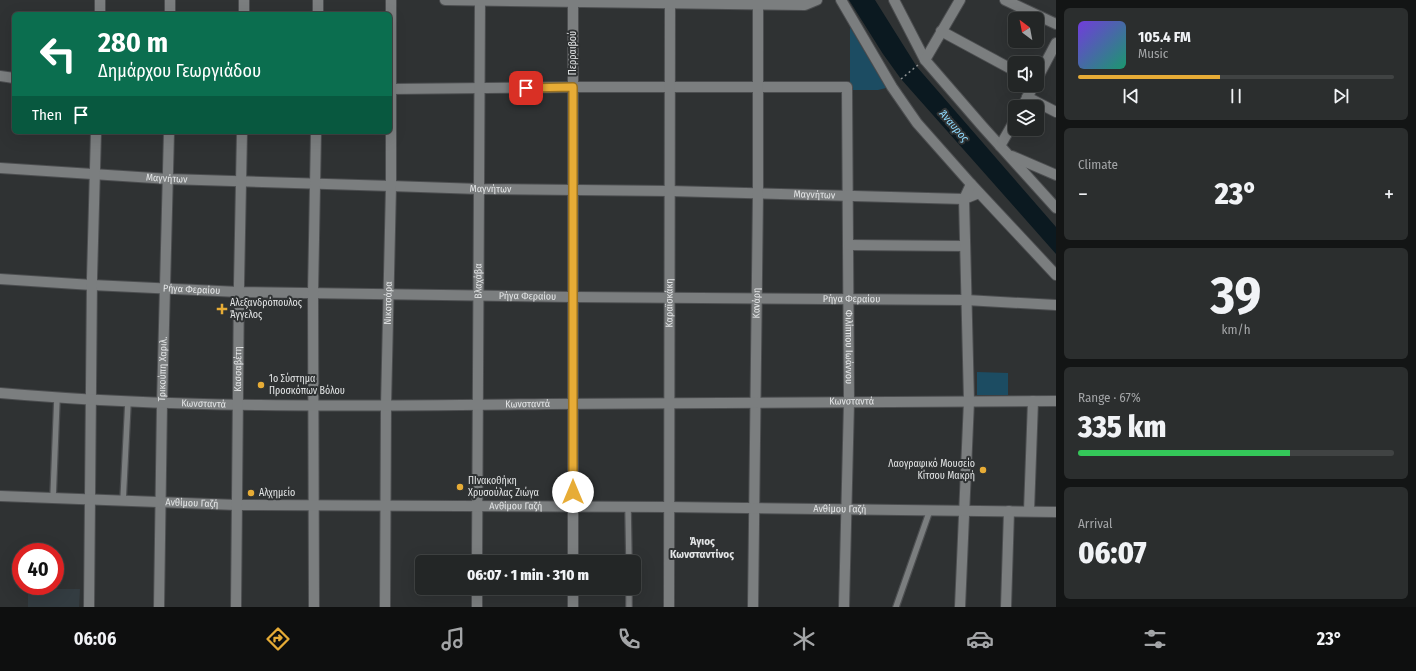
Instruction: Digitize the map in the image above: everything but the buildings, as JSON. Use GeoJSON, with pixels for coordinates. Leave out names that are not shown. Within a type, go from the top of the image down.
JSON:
{"type":"FeatureCollection","features":[{"type":"Feature","properties":{"kind":"street"},"geometry":{"type":"LineString","coordinates":[[100,0],[100,12]]}},
{"type":"Feature","properties":{"kind":"street"},"geometry":{"type":"LineString","coordinates":[[170,0],[170,12]]}},
{"type":"Feature","properties":{"kind":"street"},"geometry":{"type":"LineString","coordinates":[[244,0],[244,12]]}},
{"type":"Feature","properties":{"kind":"street"},"geometry":{"type":"LineString","coordinates":[[318,0],[318,12]]}},
{"type":"Feature","properties":{"kind":"street","name":"Νικοτσάρα"},"geometry":{"type":"LineString","coordinates":[[391,0],[391,12]]}},
{"type":"Feature","properties":{"kind":"street"},"geometry":{"type":"LineString","coordinates":[[445,0],[758,2],[805,5],[817,0]]}},
{"type":"Feature","properties":{"kind":"street","name":"Βλαχάβα"},"geometry":{"type":"LineString","coordinates":[[477,555],[480,0]]}},
{"type":"Feature","properties":{"kind":"street"},"geometry":{"type":"LineString","coordinates":[[841,0],[903,104],[929,137],[979,193],[1056,275]]}},
{"type":"Feature","properties":{"kind":"street"},"geometry":{"type":"LineString","coordinates":[[894,0],[922,62],[1056,208]]}},
{"type":"Feature","properties":{"kind":"street"},"geometry":{"type":"LineString","coordinates":[[922,62],[960,0]]}},
{"type":"Feature","properties":{"kind":"street"},"geometry":{"type":"LineString","coordinates":[[1005,0],[1056,24]]}},
{"type":"Feature","properties":{"kind":"street","name":"Περραιβού"},"geometry":{"type":"LineString","coordinates":[[573,1],[573,555]]}},
{"type":"Feature","properties":{"kind":"street","name":"Καραϊσκάκη"},"geometry":{"type":"LineString","coordinates":[[669,607],[670,2]]}},
{"type":"Feature","properties":{"kind":"street","name":"Κανάρη"},"geometry":{"type":"LineString","coordinates":[[753,607],[758,193],[758,2]]}},
{"type":"Feature","properties":{"kind":"street"},"geometry":{"type":"LineString","coordinates":[[941,31],[1008,67]]}},
{"type":"Feature","properties":{"kind":"street"},"geometry":{"type":"LineString","coordinates":[[1044,69],[1053,56],[1056,43]]}},
{"type":"Feature","properties":{"kind":"street"},"geometry":{"type":"LineString","coordinates":[[0,76],[12,78]]}},
{"type":"Feature","properties":{"kind":"street"},"geometry":{"type":"LineString","coordinates":[[392,89],[573,87],[757,88]]}},
{"type":"Feature","properties":{"kind":"street","name":"Φιλίππου Ιωάννου"},"geometry":{"type":"LineString","coordinates":[[757,88],[847,87],[850,298],[844,607]]}},
{"type":"Feature","properties":{"kind":"street"},"geometry":{"type":"LineString","coordinates":[[1026,100],[1030,92]]}},
{"type":"Feature","properties":{"kind":"street"},"geometry":{"type":"LineString","coordinates":[[1027,97],[1056,112]]}},
{"type":"Feature","properties":{"kind":"street"},"geometry":{"type":"LineString","coordinates":[[1000,146],[1008,132]]}},
{"type":"Feature","properties":{"kind":"street"},"geometry":{"type":"LineString","coordinates":[[89,607],[92,285],[96,134]]}},
{"type":"Feature","properties":{"kind":"street","name":"Τρικούπη Χαριλ."},"geometry":{"type":"LineString","coordinates":[[159,607],[162,403],[169,134]]}},
{"type":"Feature","properties":{"kind":"street","name":"Κασσαβέτη"},"geometry":{"type":"LineString","coordinates":[[236,607],[242,134]]}},
{"type":"Feature","properties":{"kind":"street"},"geometry":{"type":"LineString","coordinates":[[314,607],[312,405],[316,134]]}},
{"type":"Feature","properties":{"kind":"street","name":"Νικοτσάρα"},"geometry":{"type":"LineString","coordinates":[[385,607],[386,406],[391,186],[390,134]]}},
{"type":"Feature","properties":{"kind":"street"},"geometry":{"type":"LineString","coordinates":[[1008,154],[1056,175]]}},
{"type":"Feature","properties":{"kind":"street","name":"Μαγνήτων"},"geometry":{"type":"LineString","coordinates":[[0,168],[168,179],[478,189],[670,190],[964,200],[979,193]]}},
{"type":"Feature","properties":{"kind":"street"},"geometry":{"type":"LineString","coordinates":[[960,607],[969,401],[964,200],[971,184]]}},
{"type":"Feature","properties":{"kind":"street"},"geometry":{"type":"LineString","coordinates":[[849,245],[965,246]]}},
{"type":"Feature","properties":{"kind":"street","name":"Ρήγα Φεραίου"},"geometry":{"type":"LineString","coordinates":[[0,279],[239,292],[573,297],[850,298],[966,300],[1056,305]]}},
{"type":"Feature","properties":{"kind":"street","name":"Κωνσταντά"},"geometry":{"type":"LineString","coordinates":[[0,393],[128,402],[238,405],[386,406],[756,402],[1056,401]]}},
{"type":"Feature","properties":{"kind":"street"},"geometry":{"type":"LineString","coordinates":[[1029,511],[1033,401]]}},
{"type":"Feature","properties":{"kind":"street","name":"Ανθίμου Γαζή"},"geometry":{"type":"LineString","coordinates":[[0,496],[237,505],[846,508],[1056,512]]}},
{"type":"Feature","properties":{"kind":"street"},"geometry":{"type":"LineString","coordinates":[[1006,607],[1009,511]]}},
{"type":"Feature","properties":{"kind":"street"},"geometry":{"type":"LineString","coordinates":[[477,595],[477,607]]}},
{"type":"Feature","properties":{"kind":"street"},"geometry":{"type":"LineString","coordinates":[[574,595],[574,607]]}},
{"type":"Feature","properties":{"kind":"lane"},"geometry":{"type":"LineString","coordinates":[[53,498],[57,398]]}},
{"type":"Feature","properties":{"kind":"lane"},"geometry":{"type":"LineString","coordinates":[[123,501],[128,402]]}},
{"type":"Feature","properties":{"kind":"lane"},"geometry":{"type":"LineString","coordinates":[[628,507],[628,555]]}},
{"type":"Feature","properties":{"kind":"lane"},"geometry":{"type":"LineString","coordinates":[[896,607],[930,510]]}},
{"type":"Feature","properties":{"kind":"lane"},"geometry":{"type":"LineString","coordinates":[[629,595],[629,607]]}},
{"type":"Feature","properties":{"kind":"path"},"geometry":{"type":"LineString","coordinates":[[901,79],[922,62]]}},
{"type":"Feature","properties":{"kind":"shaded area"},"geometry":{"type":"Polygon","coordinates":[[[850,27],[886,88],[878,90],[850,90],[850,27]]]}},
{"type":"Feature","properties":{"kind":"shaded area"},"geometry":{"type":"Polygon","coordinates":[[[977,372],[1008,373],[1008,395],[977,395],[977,372]]]}},
{"type":"Feature","properties":{"kind":"shaded area"},"geometry":{"type":"Polygon","coordinates":[[[64,589],[80,589],[79,607],[28,607],[28,595],[64,595],[64,589]]]}},
{"type":"Feature","properties":{"kind":"water","name":"Άναυρος"},"geometry":{"type":"Polygon","coordinates":[[[849,0],[875,0],[917,67],[1056,227],[1056,254],[901,79],[883,54],[849,0]]]}},
{"type":"Feature","properties":{"kind":"place","name":"Αλεξανδρόπουλος Άγγελος"},"geometry":{"type":"Point","coordinates":[222,309]}},
{"type":"Feature","properties":{"kind":"place","name":"1ο Σύστημα Προσκόπων Βόλου"},"geometry":{"type":"Point","coordinates":[261,385]}},
{"type":"Feature","properties":{"kind":"place","name":"Λαογραφικό Μουσείο Κίτσου Μακρή"},"geometry":{"type":"Point","coordinates":[983,470]}},
{"type":"Feature","properties":{"kind":"place","name":"ΠΙνακοθήκη Χρυσούλας Ζιώγα"},"geometry":{"type":"Point","coordinates":[460,487]}},
{"type":"Feature","properties":{"kind":"place","name":"Αλχημείο"},"geometry":{"type":"Point","coordinates":[251,493]}},
{"type":"Feature","properties":{"kind":"district","name":"Άγιος Κωνσταντίνος"},"geometry":{"type":"Point","coordinates":[702,547]}},
{"type":"Feature","properties":{"kind":"route"},"geometry":{"type":"LineString","coordinates":[[526,88],[573,87],[573,492]]}}]}
